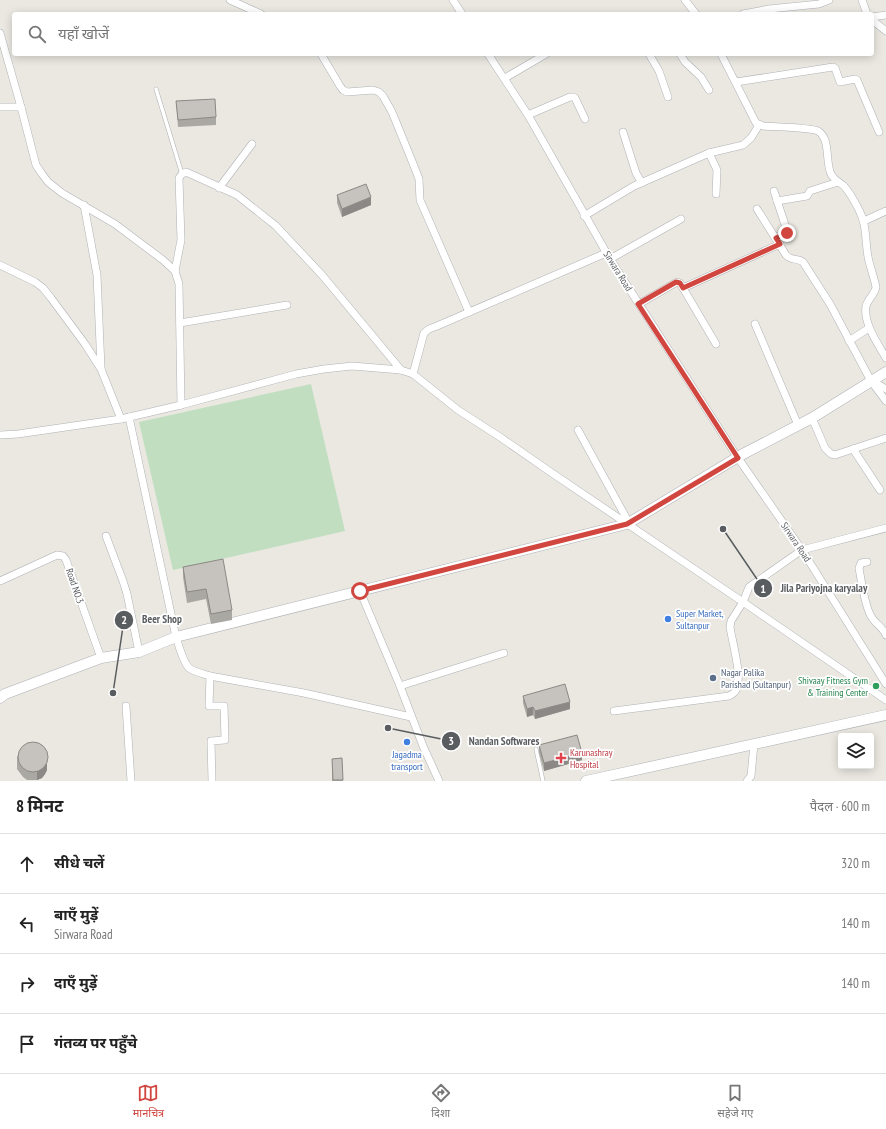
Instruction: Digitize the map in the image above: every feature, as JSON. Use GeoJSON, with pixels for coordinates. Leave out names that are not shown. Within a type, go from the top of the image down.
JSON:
{"type":"FeatureCollection","features":[{"type":"Feature","properties":{"kind":"street"},"geometry":{"type":"LineString","coordinates":[[230,0],[257,12]]}},
{"type":"Feature","properties":{"kind":"street"},"geometry":{"type":"LineString","coordinates":[[452,0],[461,12]]}},
{"type":"Feature","properties":{"kind":"street"},"geometry":{"type":"LineString","coordinates":[[685,0],[694,12]]}},
{"type":"Feature","properties":{"kind":"street"},"geometry":{"type":"LineString","coordinates":[[753,12],[819,4],[829,0]]}},
{"type":"Feature","properties":{"kind":"street"},"geometry":{"type":"LineString","coordinates":[[862,0],[866,12]]}},
{"type":"Feature","properties":{"kind":"street"},"geometry":{"type":"LineString","coordinates":[[874,17],[886,15]]}},
{"type":"Feature","properties":{"kind":"street"},"geometry":{"type":"LineString","coordinates":[[874,22],[886,31]]}},
{"type":"Feature","properties":{"kind":"street"},"geometry":{"type":"LineString","coordinates":[[0,33],[36,165],[48,182],[62,193],[115,224],[163,260],[175,271]]}},
{"type":"Feature","properties":{"kind":"street"},"geometry":{"type":"LineString","coordinates":[[322,56],[343,90],[350,92],[373,90],[379,92],[386,101],[392,112],[419,179],[420,200],[469,312]]}},
{"type":"Feature","properties":{"kind":"street","name":"Sirwara Road"},"geometry":{"type":"LineString","coordinates":[[489,56],[528,115],[584,216],[638,304],[738,458],[802,550],[885,680]]}},
{"type":"Feature","properties":{"kind":"street"},"geometry":{"type":"LineString","coordinates":[[505,78],[543,56]]}},
{"type":"Feature","properties":{"kind":"street"},"geometry":{"type":"LineString","coordinates":[[650,56],[659,71],[668,97]]}},
{"type":"Feature","properties":{"kind":"street"},"geometry":{"type":"LineString","coordinates":[[681,56],[685,62],[701,77],[709,90]]}},
{"type":"Feature","properties":{"kind":"street"},"geometry":{"type":"LineString","coordinates":[[722,56],[756,123],[760,126],[810,129],[819,132],[825,141],[830,172],[833,179],[848,191],[864,221],[868,259],[876,287],[876,290],[866,305],[869,328],[886,358]]}},
{"type":"Feature","properties":{"kind":"street"},"geometry":{"type":"LineString","coordinates":[[736,82],[833,67],[835,68],[840,82],[855,79],[858,80],[879,132]]}},
{"type":"Feature","properties":{"kind":"street"},"geometry":{"type":"LineString","coordinates":[[528,115],[573,96],[585,119]]}},
{"type":"Feature","properties":{"kind":"street"},"geometry":{"type":"LineString","coordinates":[[0,107],[21,106]]}},
{"type":"Feature","properties":{"kind":"street"},"geometry":{"type":"LineString","coordinates":[[584,216],[627,190],[642,183],[709,153],[747,143],[760,126]]}},
{"type":"Feature","properties":{"kind":"street"},"geometry":{"type":"LineString","coordinates":[[623,132],[636,173],[642,183]]}},
{"type":"Feature","properties":{"kind":"street"},"geometry":{"type":"LineString","coordinates":[[219,188],[252,144]]}},
{"type":"Feature","properties":{"kind":"street"},"geometry":{"type":"LineString","coordinates":[[709,153],[717,170],[716,194]]}},
{"type":"Feature","properties":{"kind":"street"},"geometry":{"type":"LineString","coordinates":[[180,405],[179,284],[175,271],[181,240],[179,178],[186,172],[237,196],[276,226],[322,275],[401,370]]}},
{"type":"Feature","properties":{"kind":"street"},"geometry":{"type":"LineString","coordinates":[[777,202],[807,196],[810,191],[838,182]]}},
{"type":"Feature","properties":{"kind":"street"},"geometry":{"type":"LineString","coordinates":[[683,288],[778,241],[785,234],[787,231],[774,191]]}},
{"type":"Feature","properties":{"kind":"street"},"geometry":{"type":"LineString","coordinates":[[84,205],[97,275],[101,369]]}},
{"type":"Feature","properties":{"kind":"street"},"geometry":{"type":"LineString","coordinates":[[756,209],[788,258],[803,262],[830,304],[872,381],[886,401]]}},
{"type":"Feature","properties":{"kind":"street"},"geometry":{"type":"LineString","coordinates":[[864,221],[886,211]]}},
{"type":"Feature","properties":{"kind":"street"},"geometry":{"type":"LineString","coordinates":[[413,374],[424,333],[429,328],[608,256],[681,219]]}},
{"type":"Feature","properties":{"kind":"street"},"geometry":{"type":"LineString","coordinates":[[0,264],[35,282],[43,288],[85,344],[101,369],[121,419]]}},
{"type":"Feature","properties":{"kind":"street"},"geometry":{"type":"LineString","coordinates":[[638,304],[676,282],[680,283],[716,344]]}},
{"type":"Feature","properties":{"kind":"street"},"geometry":{"type":"LineString","coordinates":[[180,323],[287,305]]}},
{"type":"Feature","properties":{"kind":"street"},"geometry":{"type":"LineString","coordinates":[[755,324],[798,425]]}},
{"type":"Feature","properties":{"kind":"street"},"geometry":{"type":"LineString","coordinates":[[849,341],[869,328]]}},
{"type":"Feature","properties":{"kind":"street"},"geometry":{"type":"LineString","coordinates":[[0,435],[18,434],[121,419],[296,374],[324,369],[352,366],[401,370],[413,374],[458,410],[628,523],[886,700]]}},
{"type":"Feature","properties":{"kind":"street"},"geometry":{"type":"LineString","coordinates":[[2,694],[101,658],[139,652],[176,637],[628,523],[738,458],[812,418],[886,372]]}},
{"type":"Feature","properties":{"kind":"street"},"geometry":{"type":"LineString","coordinates":[[872,381],[886,389]]}},
{"type":"Feature","properties":{"kind":"street"},"geometry":{"type":"LineString","coordinates":[[129,417],[176,637],[188,667],[210,676],[304,693],[411,716]]}},
{"type":"Feature","properties":{"kind":"street"},"geometry":{"type":"LineString","coordinates":[[812,418],[825,448],[831,454],[835,455],[886,438]]}},
{"type":"Feature","properties":{"kind":"street"},"geometry":{"type":"LineString","coordinates":[[578,430],[628,523]]}},
{"type":"Feature","properties":{"kind":"street"},"geometry":{"type":"LineString","coordinates":[[853,449],[880,490]]}},
{"type":"Feature","properties":{"kind":"street"},"geometry":{"type":"LineString","coordinates":[[614,711],[729,696],[736,692],[738,685],[738,666],[730,627],[731,621],[743,602],[749,587],[802,550],[886,528]]}},
{"type":"Feature","properties":{"kind":"street"},"geometry":{"type":"LineString","coordinates":[[106,536],[128,594],[139,652]]}},
{"type":"Feature","properties":{"kind":"street","name":"Road NO.3"},"geometry":{"type":"LineString","coordinates":[[0,581],[57,555],[63,556],[66,560],[101,658]]}},
{"type":"Feature","properties":{"kind":"street"},"geometry":{"type":"LineString","coordinates":[[867,562],[861,563],[859,568],[869,612],[873,620],[885,631]]}},
{"type":"Feature","properties":{"kind":"street"},"geometry":{"type":"LineString","coordinates":[[360,591],[400,686],[423,746],[439,781]]}},
{"type":"Feature","properties":{"kind":"street"},"geometry":{"type":"LineString","coordinates":[[400,686],[504,653]]}},
{"type":"Feature","properties":{"kind":"street"},"geometry":{"type":"LineString","coordinates":[[210,676],[209,706],[224,706],[225,740],[210,741],[212,781]]}},
{"type":"Feature","properties":{"kind":"street"},"geometry":{"type":"LineString","coordinates":[[126,706],[131,781]]}},
{"type":"Feature","properties":{"kind":"street"},"geometry":{"type":"LineString","coordinates":[[586,781],[886,715]]}},
{"type":"Feature","properties":{"kind":"street"},"geometry":{"type":"LineString","coordinates":[[747,781],[751,776],[754,744]]}},
{"type":"Feature","properties":{"kind":"lane"},"geometry":{"type":"LineString","coordinates":[[156,89],[182,174]]}},
{"type":"Feature","properties":{"kind":"lane"},"geometry":{"type":"LineString","coordinates":[[536,749],[543,781]]}},
{"type":"Feature","properties":{"kind":"green space"},"geometry":{"type":"Polygon","coordinates":[[[311,384],[345,531],[173,570],[139,422],[311,384]]]}},
{"type":"Feature","properties":{"kind":"building"},"geometry":{"type":"Polygon","coordinates":[[[215,99],[216,117],[178,120],[176,101],[215,99]]]}},
{"type":"Feature","properties":{"kind":"building"},"geometry":{"type":"Polygon","coordinates":[[[366,184],[371,197],[342,209],[337,195],[366,184]]]}},
{"type":"Feature","properties":{"kind":"building"},"geometry":{"type":"Polygon","coordinates":[[[223,559],[232,610],[211,614],[206,589],[187,592],[183,567],[223,559]]]}},
{"type":"Feature","properties":{"kind":"building"},"geometry":{"type":"Polygon","coordinates":[[[565,684],[570,702],[535,711],[533,707],[527,709],[523,696],[565,684]]]}},
{"type":"Feature","properties":{"kind":"building"},"geometry":{"type":"Polygon","coordinates":[[[577,735],[582,753],[544,763],[539,745],[577,735]]]}},
{"type":"Feature","properties":{"kind":"building"},"geometry":{"type":"Polygon","coordinates":[[[33,742],[44,746],[48,757],[44,768],[33,772],[22,768],[18,757],[22,746],[33,742]]]}},
{"type":"Feature","properties":{"kind":"building"},"geometry":{"type":"Polygon","coordinates":[[[342,758],[343,780],[333,780],[332,759],[342,758]]]}},
{"type":"Feature","properties":{"kind":"place","name":"Jila Pariyojna karyalay"},"geometry":{"type":"Point","coordinates":[723,529]}},
{"type":"Feature","properties":{"kind":"place","name":"Super Market, Sultanpur"},"geometry":{"type":"Point","coordinates":[668,619]}},
{"type":"Feature","properties":{"kind":"place","name":"Nagar Palika Parishad (Sultanpur)"},"geometry":{"type":"Point","coordinates":[713,678]}},
{"type":"Feature","properties":{"kind":"place","name":"Shivaay Fitness Gym & Training Center"},"geometry":{"type":"Point","coordinates":[876,686]}},
{"type":"Feature","properties":{"kind":"place","name":"Beer Shop"},"geometry":{"type":"Point","coordinates":[113,693]}},
{"type":"Feature","properties":{"kind":"place","name":"Nandan Softwares"},"geometry":{"type":"Point","coordinates":[388,728]}},
{"type":"Feature","properties":{"kind":"place","name":"Jagadma transport"},"geometry":{"type":"Point","coordinates":[407,742]}},
{"type":"Feature","properties":{"kind":"place","name":"Karunashray Hospital"},"geometry":{"type":"Point","coordinates":[561,758]}},
{"type":"Feature","properties":{"kind":"route"},"geometry":{"type":"LineString","coordinates":[[360,591],[627,524],[738,458],[638,304],[676,282],[680,283],[683,288],[780,244],[776,238],[787,233]]}}]}
